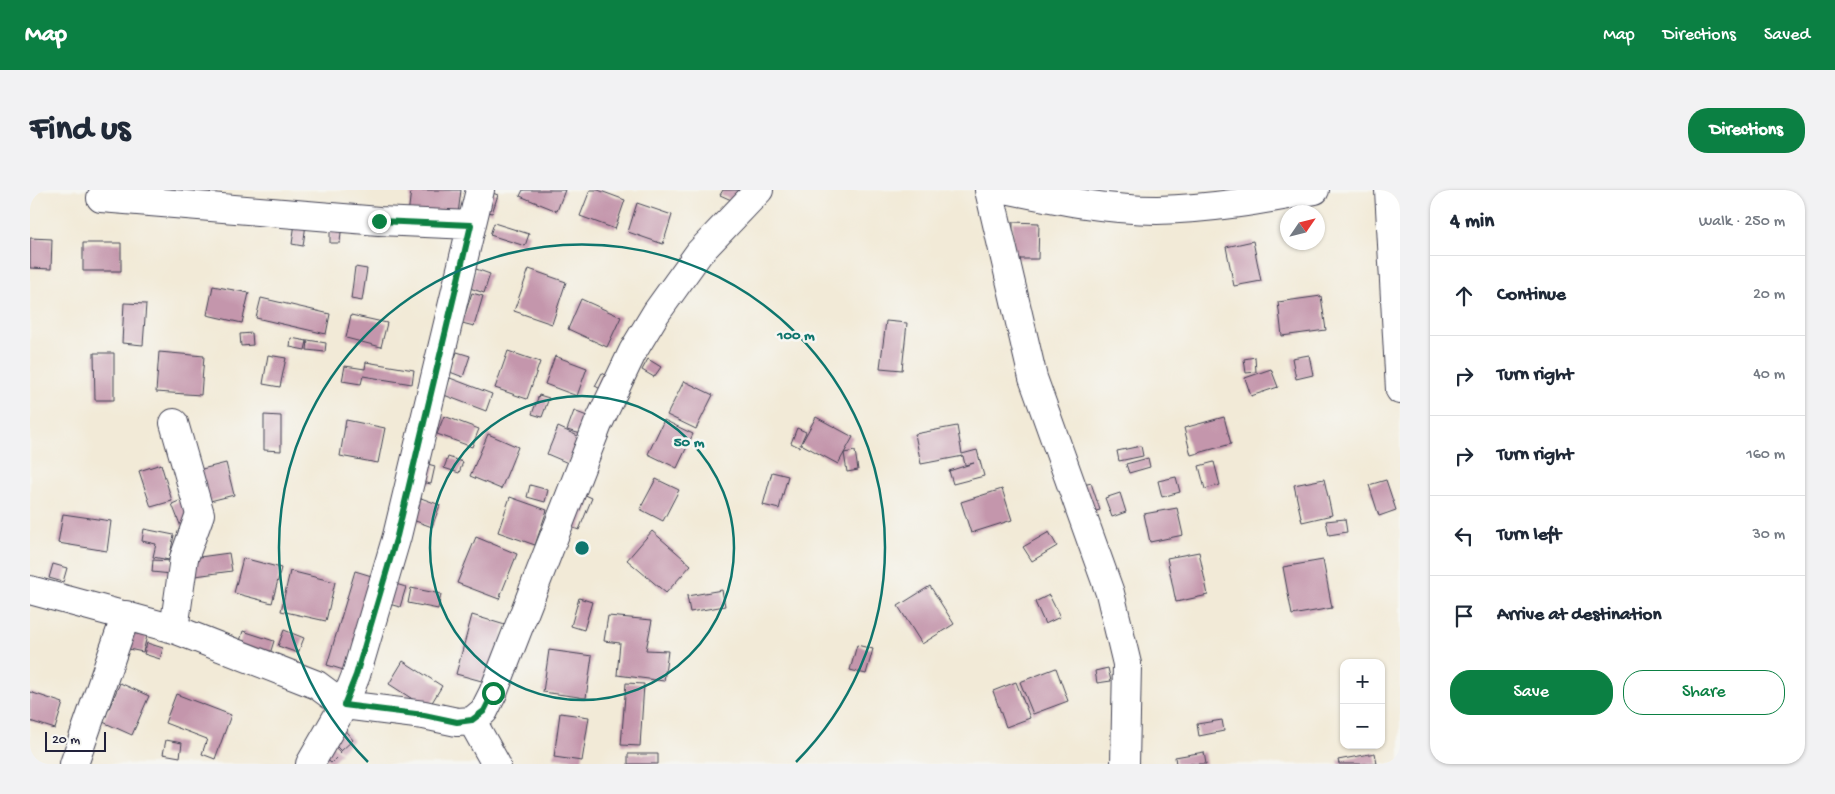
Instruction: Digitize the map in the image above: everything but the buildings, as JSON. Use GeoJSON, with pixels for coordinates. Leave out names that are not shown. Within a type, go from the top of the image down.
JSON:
{"type":"FeatureCollection","features":[{"type":"Feature","properties":{"kind":"street"},"geometry":{"type":"LineString","coordinates":[[310,764],[344,705],[356,675],[397,536],[480,190]]}},
{"type":"Feature","properties":{"kind":"street"},"geometry":{"type":"LineString","coordinates":[[30,590],[126,615],[174,630],[318,685],[344,705],[424,715],[457,722],[472,720],[484,711],[493,693],[598,424],[633,351],[656,313],[699,253],[759,190]]}},
{"type":"Feature","properties":{"kind":"street"},"geometry":{"type":"LineString","coordinates":[[989,190],[1033,378],[1110,593],[1127,664],[1125,764]]}},
{"type":"Feature","properties":{"kind":"street"},"geometry":{"type":"LineString","coordinates":[[1010,190],[1057,195],[1110,207],[1156,210],[1229,206],[1315,190]]}},
{"type":"Feature","properties":{"kind":"street"},"geometry":{"type":"LineString","coordinates":[[1389,190],[1400,390]]}},
{"type":"Feature","properties":{"kind":"street"},"geometry":{"type":"LineString","coordinates":[[101,198],[379,221],[471,225]]}},
{"type":"Feature","properties":{"kind":"street"},"geometry":{"type":"LineString","coordinates":[[174,423],[200,514],[184,558],[174,630]]}},
{"type":"Feature","properties":{"kind":"street"},"geometry":{"type":"LineString","coordinates":[[74,764],[126,615]]}},
{"type":"Feature","properties":{"kind":"street"},"geometry":{"type":"LineString","coordinates":[[472,720],[496,764]]}},
{"type":"Feature","properties":{"kind":"route"},"geometry":{"type":"LineString","coordinates":[[379,221],[471,225],[397,536],[356,675],[344,705],[424,715],[457,722],[472,720],[484,711],[493,693]]}}]}
